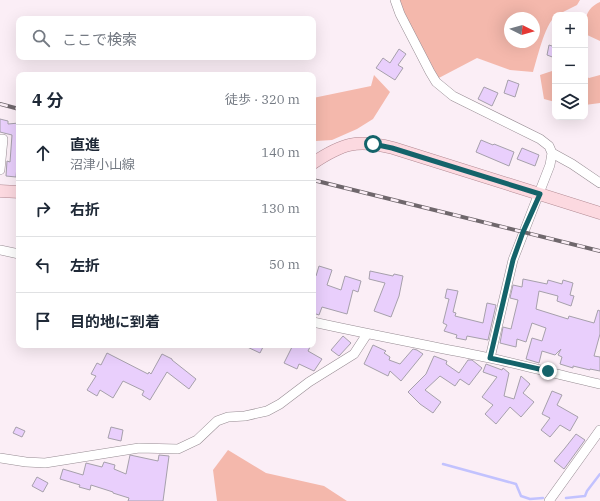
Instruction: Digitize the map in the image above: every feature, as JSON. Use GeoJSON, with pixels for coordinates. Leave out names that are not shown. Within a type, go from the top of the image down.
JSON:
{"type":"FeatureCollection","features":[{"type":"Feature","properties":{"kind":"main road"},"geometry":{"type":"LineString","coordinates":[[316,161],[340,147],[362,143],[373,144],[392,148],[600,213]]}},
{"type":"Feature","properties":{"kind":"main road"},"geometry":{"type":"LineString","coordinates":[[0,191],[16,192]]}},
{"type":"Feature","properties":{"kind":"street"},"geometry":{"type":"LineString","coordinates":[[395,0],[400,14],[436,82],[454,96],[540,139],[548,146],[552,153],[572,164],[600,183]]}},
{"type":"Feature","properties":{"kind":"street"},"geometry":{"type":"LineString","coordinates":[[0,139],[2,139],[0,170]]}},
{"type":"Feature","properties":{"kind":"street"},"geometry":{"type":"LineString","coordinates":[[490,358],[513,260],[523,232],[540,194],[550,165],[552,153]]}},
{"type":"Feature","properties":{"kind":"street"},"geometry":{"type":"LineString","coordinates":[[0,250],[16,253]]}},
{"type":"Feature","properties":{"kind":"street"},"geometry":{"type":"LineString","coordinates":[[316,323],[490,358],[600,384]]}},
{"type":"Feature","properties":{"kind":"street"},"geometry":{"type":"LineString","coordinates":[[0,458],[45,463],[139,448],[178,449],[198,440],[217,421],[228,417],[245,416],[267,411],[280,404],[309,382],[354,354],[367,334]]}},
{"type":"Feature","properties":{"kind":"street"},"geometry":{"type":"LineString","coordinates":[[549,501],[600,430]]}},
{"type":"Feature","properties":{"kind":"shaded area"},"geometry":{"type":"Polygon","coordinates":[[[398,0],[580,0],[577,5],[563,12],[552,12],[552,20],[545,34],[533,72],[510,70],[477,58],[435,80],[398,0]]]}},
{"type":"Feature","properties":{"kind":"shaded area"},"geometry":{"type":"Polygon","coordinates":[[[600,2],[600,41],[588,35],[588,13],[600,2]]]}},
{"type":"Feature","properties":{"kind":"shaded area"},"geometry":{"type":"Polygon","coordinates":[[[552,71],[552,101],[544,99],[540,75],[552,71]]]}},
{"type":"Feature","properties":{"kind":"shaded area"},"geometry":{"type":"Polygon","coordinates":[[[374,75],[390,92],[373,119],[357,129],[332,140],[316,141],[316,97],[371,86],[374,75]]]}},
{"type":"Feature","properties":{"kind":"shaded area"},"geometry":{"type":"Polygon","coordinates":[[[600,75],[600,103],[588,105],[589,78],[600,75]]]}},
{"type":"Feature","properties":{"kind":"shaded area"},"geometry":{"type":"Polygon","coordinates":[[[228,450],[266,473],[324,486],[347,501],[217,501],[213,470],[228,450]]]}},
{"type":"Feature","properties":{"kind":"building"},"geometry":{"type":"Polygon","coordinates":[[[549,45],[552,46],[552,57],[547,55],[549,45]]]}},
{"type":"Feature","properties":{"kind":"building"},"geometry":{"type":"Polygon","coordinates":[[[399,49],[406,54],[398,65],[403,68],[395,80],[376,68],[383,58],[390,63],[399,49]]]}},
{"type":"Feature","properties":{"kind":"building"},"geometry":{"type":"Polygon","coordinates":[[[508,80],[519,84],[515,97],[504,93],[508,80]]]}},
{"type":"Feature","properties":{"kind":"building"},"geometry":{"type":"Polygon","coordinates":[[[484,87],[498,93],[492,106],[478,99],[484,87]]]}},
{"type":"Feature","properties":{"kind":"building"},"geometry":{"type":"Polygon","coordinates":[[[0,119],[8,121],[8,124],[16,123],[16,177],[6,176],[7,161],[10,162],[12,135],[0,132],[0,119]]]}},
{"type":"Feature","properties":{"kind":"building"},"geometry":{"type":"Polygon","coordinates":[[[481,140],[514,152],[509,166],[476,152],[481,140]]]}},
{"type":"Feature","properties":{"kind":"building"},"geometry":{"type":"Polygon","coordinates":[[[522,148],[539,155],[535,166],[517,159],[522,148]]]}},
{"type":"Feature","properties":{"kind":"building"},"geometry":{"type":"Polygon","coordinates":[[[319,266],[332,270],[327,285],[341,290],[345,276],[361,281],[358,292],[353,290],[347,314],[322,307],[319,315],[316,314],[316,276],[319,266]]]}},
{"type":"Feature","properties":{"kind":"building"},"geometry":{"type":"Polygon","coordinates":[[[370,271],[393,276],[394,274],[403,276],[399,296],[391,317],[374,311],[385,283],[369,279],[370,271]]]}},
{"type":"Feature","properties":{"kind":"building"},"geometry":{"type":"Polygon","coordinates":[[[523,279],[547,284],[548,280],[562,284],[563,280],[573,283],[570,295],[574,296],[571,306],[557,301],[558,296],[539,291],[536,309],[568,319],[569,316],[594,323],[598,310],[600,311],[600,334],[594,356],[600,357],[600,371],[573,366],[573,368],[560,364],[562,357],[558,355],[561,349],[555,355],[542,351],[539,363],[526,359],[532,338],[542,341],[546,328],[532,323],[526,342],[517,339],[516,347],[500,343],[503,327],[511,329],[518,300],[510,298],[513,285],[522,287],[523,279]]]}},
{"type":"Feature","properties":{"kind":"building"},"geometry":{"type":"Polygon","coordinates":[[[447,289],[458,291],[453,312],[456,313],[455,316],[483,323],[487,303],[496,305],[488,340],[467,336],[466,340],[456,338],[457,335],[444,331],[447,325],[443,323],[449,299],[445,298],[447,289]]]}},
{"type":"Feature","properties":{"kind":"building"},"geometry":{"type":"Polygon","coordinates":[[[343,336],[351,343],[339,356],[331,350],[343,336]]]}},
{"type":"Feature","properties":{"kind":"building"},"geometry":{"type":"Polygon","coordinates":[[[373,345],[386,351],[384,353],[390,357],[389,360],[400,364],[413,349],[423,354],[401,381],[390,371],[388,376],[364,364],[373,345]]]}},
{"type":"Feature","properties":{"kind":"building"},"geometry":{"type":"Polygon","coordinates":[[[249,348],[262,348],[260,353],[249,348]]]}},
{"type":"Feature","properties":{"kind":"building"},"geometry":{"type":"Polygon","coordinates":[[[292,348],[310,348],[308,351],[322,359],[314,371],[299,364],[297,369],[284,363],[292,348]]]}},
{"type":"Feature","properties":{"kind":"building"},"geometry":{"type":"Polygon","coordinates":[[[107,353],[148,374],[149,372],[151,374],[162,354],[172,359],[196,379],[189,389],[167,372],[150,400],[142,395],[144,391],[123,381],[113,398],[100,390],[97,396],[87,390],[96,376],[91,374],[97,363],[101,365],[107,353]]]}},
{"type":"Feature","properties":{"kind":"building"},"geometry":{"type":"Polygon","coordinates":[[[434,356],[447,361],[446,364],[459,373],[468,360],[472,360],[482,368],[469,385],[460,379],[455,386],[440,376],[425,390],[441,402],[433,413],[420,404],[408,392],[426,374],[434,356]]]}},
{"type":"Feature","properties":{"kind":"building"},"geometry":{"type":"Polygon","coordinates":[[[486,364],[502,370],[503,368],[509,373],[504,396],[514,399],[521,376],[530,384],[523,393],[534,402],[521,417],[510,407],[496,424],[485,414],[493,405],[482,397],[497,377],[483,372],[486,364]]]}},
{"type":"Feature","properties":{"kind":"building"},"geometry":{"type":"Polygon","coordinates":[[[552,391],[562,395],[557,405],[578,417],[570,431],[560,425],[550,437],[541,430],[550,418],[542,414],[552,391]]]}},
{"type":"Feature","properties":{"kind":"building"},"geometry":{"type":"Polygon","coordinates":[[[16,427],[25,431],[22,437],[13,433],[16,427]]]}},
{"type":"Feature","properties":{"kind":"building"},"geometry":{"type":"Polygon","coordinates":[[[111,427],[123,430],[121,441],[108,438],[111,427]]]}},
{"type":"Feature","properties":{"kind":"building"},"geometry":{"type":"Polygon","coordinates":[[[576,434],[585,440],[564,469],[554,461],[576,434]]]}},
{"type":"Feature","properties":{"kind":"building"},"geometry":{"type":"Polygon","coordinates":[[[130,455],[158,461],[159,455],[169,456],[163,501],[128,501],[129,498],[113,492],[91,485],[90,490],[79,487],[80,485],[60,479],[63,469],[83,475],[86,463],[102,467],[104,462],[115,465],[114,469],[126,474],[130,455]]]}},
{"type":"Feature","properties":{"kind":"building"},"geometry":{"type":"Polygon","coordinates":[[[37,477],[48,483],[43,492],[32,486],[37,477]]]}},
{"type":"Feature","properties":{"kind":"waterway"},"geometry":{"type":"LineString","coordinates":[[443,464],[516,484],[521,496],[530,499],[543,498]]}},
{"type":"Feature","properties":{"kind":"waterway"},"geometry":{"type":"LineString","coordinates":[[566,498],[585,496],[600,474]]}},
{"type":"Feature","properties":{"kind":"railway"},"geometry":{"type":"LineString","coordinates":[[0,104],[16,108]]}},
{"type":"Feature","properties":{"kind":"railway"},"geometry":{"type":"LineString","coordinates":[[316,181],[600,251]]}},
{"type":"Feature","properties":{"kind":"route"},"geometry":{"type":"LineString","coordinates":[[373,144],[392,148],[540,194],[523,232],[513,260],[490,358],[548,371]]}}]}
